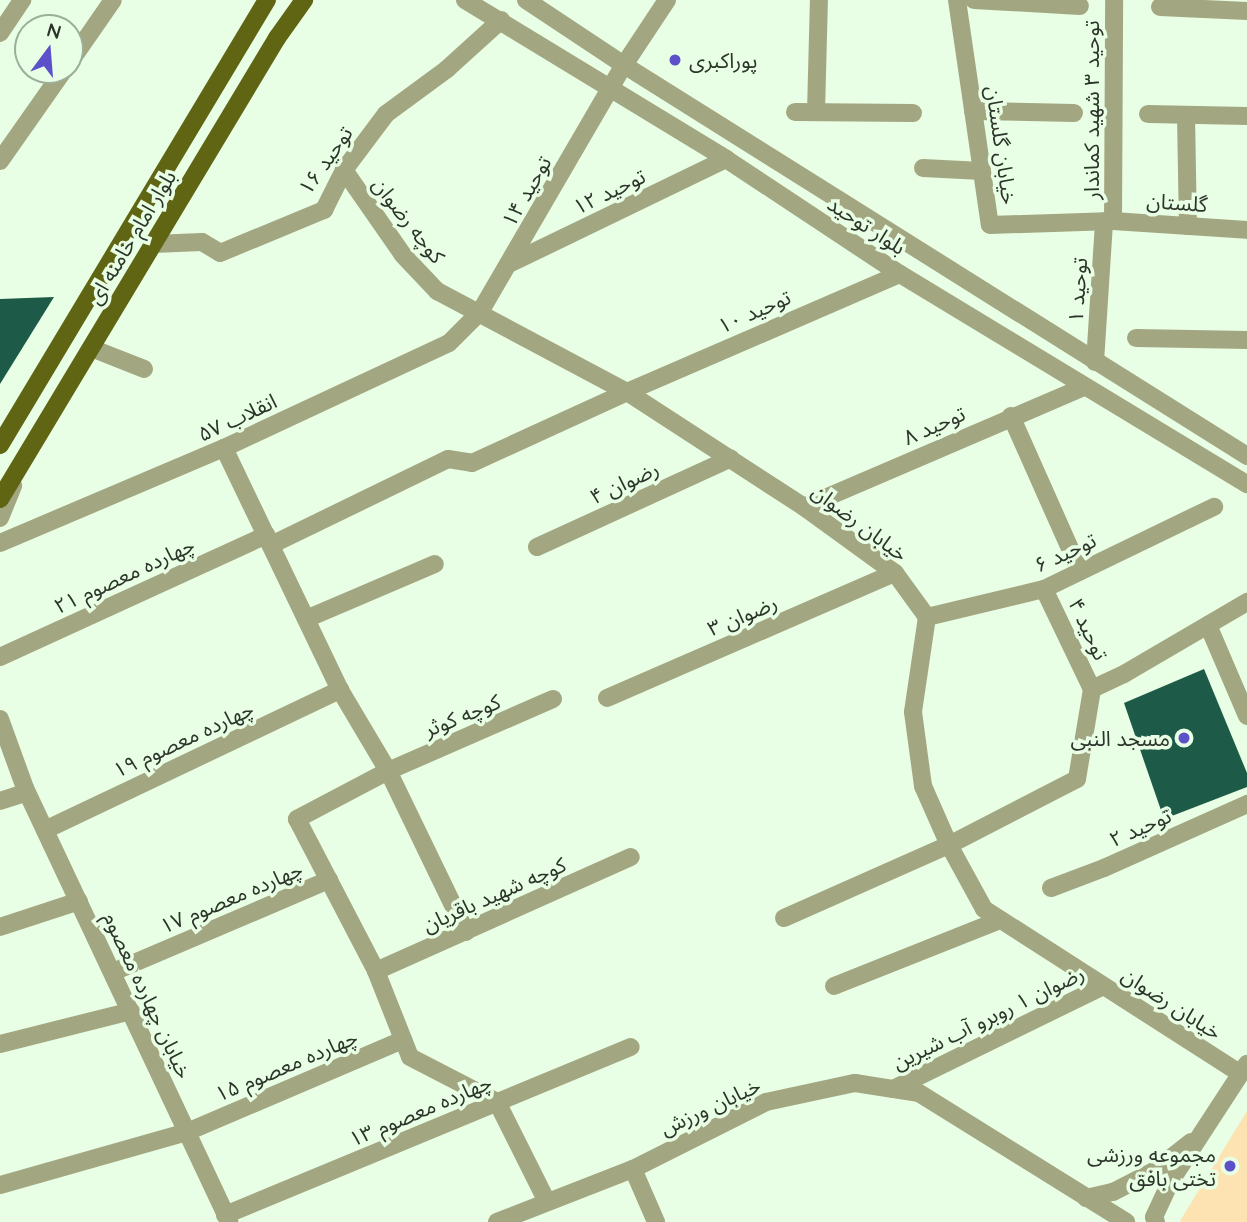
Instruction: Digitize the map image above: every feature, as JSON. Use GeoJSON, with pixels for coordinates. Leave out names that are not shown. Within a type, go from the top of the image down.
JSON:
{"type":"FeatureCollection","features":[{"type":"Feature","properties":{"kind":"main road","name":"بلوار امام خامنه ای"},"geometry":{"type":"LineString","coordinates":[[0,445],[139,209],[267,0]]}},
{"type":"Feature","properties":{"kind":"main road","name":"بلوار امام خامنه ای"},"geometry":{"type":"LineString","coordinates":[[0,499],[17,475],[277,38],[304,0]]}},
{"type":"Feature","properties":{"kind":"main road"},"geometry":{"type":"LineString","coordinates":[[204,102],[208,120],[216,125],[231,114]]}},
{"type":"Feature","properties":{"kind":"main road"},"geometry":{"type":"LineString","coordinates":[[139,209],[159,201],[166,205],[168,220]]}},
{"type":"Feature","properties":{"kind":"street"},"geometry":{"type":"LineString","coordinates":[[0,33],[22,0]]}},
{"type":"Feature","properties":{"kind":"street"},"geometry":{"type":"LineString","coordinates":[[84,42],[113,0]]}},
{"type":"Feature","properties":{"kind":"street","name":"بلوار توحید"},"geometry":{"type":"LineString","coordinates":[[465,0],[501,20],[610,91],[726,159],[900,274],[1247,484]]}},
{"type":"Feature","properties":{"kind":"street","name":"بلوار توحید"},"geometry":{"type":"LineString","coordinates":[[526,0],[624,65],[1247,456]]}},
{"type":"Feature","properties":{"kind":"street","name":"توحید ۱۴"},"geometry":{"type":"LineString","coordinates":[[480,312],[511,263],[624,65],[667,0]]}},
{"type":"Feature","properties":{"kind":"street"},"geometry":{"type":"LineString","coordinates":[[816,112],[818,0]]}},
{"type":"Feature","properties":{"kind":"street","name":"خیابان گلستان"},"geometry":{"type":"LineString","coordinates":[[957,0],[990,225],[1109,221]]}},
{"type":"Feature","properties":{"kind":"street"},"geometry":{"type":"LineString","coordinates":[[974,0],[1080,6]]}},
{"type":"Feature","properties":{"kind":"street","name":"توحید ۳ شهید کماندار"},"geometry":{"type":"LineString","coordinates":[[1109,221],[1114,0]]}},
{"type":"Feature","properties":{"kind":"street"},"geometry":{"type":"LineString","coordinates":[[1160,7],[1247,11]]}},
{"type":"Feature","properties":{"kind":"street","name":"توحید ۱۶"},"geometry":{"type":"LineString","coordinates":[[153,244],[202,242],[220,253],[324,210],[344,170],[386,114],[447,69],[501,20]]}},
{"type":"Feature","properties":{"kind":"street"},"geometry":{"type":"LineString","coordinates":[[0,161],[54,84]]}},
{"type":"Feature","properties":{"kind":"street"},"geometry":{"type":"LineString","coordinates":[[795,111],[913,113]]}},
{"type":"Feature","properties":{"kind":"street"},"geometry":{"type":"LineString","coordinates":[[973,111],[1074,113]]}},
{"type":"Feature","properties":{"kind":"street"},"geometry":{"type":"LineString","coordinates":[[1148,114],[1247,116]]}},
{"type":"Feature","properties":{"kind":"street"},"geometry":{"type":"LineString","coordinates":[[1186,115],[1188,226]]}},
{"type":"Feature","properties":{"kind":"street","name":"توحید ۱۲"},"geometry":{"type":"LineString","coordinates":[[511,263],[726,159]]}},
{"type":"Feature","properties":{"kind":"street"},"geometry":{"type":"LineString","coordinates":[[923,168],[982,171]]}},
{"type":"Feature","properties":{"kind":"street","name":"کوچه رضوان"},"geometry":{"type":"LineString","coordinates":[[344,170],[402,255],[437,291],[480,312]]}},
{"type":"Feature","properties":{"kind":"street","name":"گلستان"},"geometry":{"type":"LineString","coordinates":[[1109,221],[1247,230]]}},
{"type":"Feature","properties":{"kind":"street","name":"توحید ۱"},"geometry":{"type":"LineString","coordinates":[[1095,362],[1109,221]]}},
{"type":"Feature","properties":{"kind":"street","name":"توحید ۱۰"},"geometry":{"type":"LineString","coordinates":[[448,459],[472,463],[627,392],[900,274]]}},
{"type":"Feature","properties":{"kind":"street","name":"خیابان رضوان"},"geometry":{"type":"LineString","coordinates":[[480,312],[627,392],[804,507],[895,573],[927,617],[913,712],[923,786],[949,845],[984,909],[1103,986],[1244,1069]]}},
{"type":"Feature","properties":{"kind":"street","name":"انقلاب ۵۷"},"geometry":{"type":"LineString","coordinates":[[0,543],[225,449],[449,343],[480,312]]}},
{"type":"Feature","properties":{"kind":"street"},"geometry":{"type":"LineString","coordinates":[[1136,338],[1247,340]]}},
{"type":"Feature","properties":{"kind":"street"},"geometry":{"type":"LineString","coordinates":[[91,348],[144,369]]}},
{"type":"Feature","properties":{"kind":"street","name":"توحید ۸"},"geometry":{"type":"LineString","coordinates":[[804,507],[1011,416],[1084,387]]}},
{"type":"Feature","properties":{"kind":"street"},"geometry":{"type":"LineString","coordinates":[[1011,416],[1080,571]]}},
{"type":"Feature","properties":{"kind":"street"},"geometry":{"type":"LineString","coordinates":[[225,449],[340,690],[387,771],[466,932]]}},
{"type":"Feature","properties":{"kind":"street","name":"رضوان ۴"},"geometry":{"type":"LineString","coordinates":[[537,547],[731,458]]}},
{"type":"Feature","properties":{"kind":"street","name":"چهارده معصوم ۲۱"},"geometry":{"type":"LineString","coordinates":[[0,656],[448,459]]}},
{"type":"Feature","properties":{"kind":"street"},"geometry":{"type":"LineString","coordinates":[[0,518],[17,475]]}},
{"type":"Feature","properties":{"kind":"street","name":"توحید ۶"},"geometry":{"type":"LineString","coordinates":[[927,617],[1044,589],[1214,507]]}},
{"type":"Feature","properties":{"kind":"street"},"geometry":{"type":"LineString","coordinates":[[306,619],[435,564]]}},
{"type":"Feature","properties":{"kind":"street","name":"رضوان ۳"},"geometry":{"type":"LineString","coordinates":[[607,698],[895,573]]}},
{"type":"Feature","properties":{"kind":"street","name":"توحید ۴"},"geometry":{"type":"LineString","coordinates":[[1044,589],[1092,689]]}},
{"type":"Feature","properties":{"kind":"street"},"geometry":{"type":"LineString","coordinates":[[784,918],[949,845],[1077,779],[1092,689],[1247,603]]}},
{"type":"Feature","properties":{"kind":"street"},"geometry":{"type":"LineString","coordinates":[[1208,625],[1247,716]]}},
{"type":"Feature","properties":{"kind":"street","name":"چهارده معصوم ۱۹"},"geometry":{"type":"LineString","coordinates":[[45,830],[340,690]]}},
{"type":"Feature","properties":{"kind":"street","name":"کوچه کوثر"},"geometry":{"type":"LineString","coordinates":[[329,880],[298,819],[387,771],[518,717],[553,699]]}},
{"type":"Feature","properties":{"kind":"street"},"geometry":{"type":"LineString","coordinates":[[0,719],[26,790]]}},
{"type":"Feature","properties":{"kind":"street"},"geometry":{"type":"LineString","coordinates":[[0,757],[26,790]]}},
{"type":"Feature","properties":{"kind":"street"},"geometry":{"type":"LineString","coordinates":[[0,801],[26,790]]}},
{"type":"Feature","properties":{"kind":"street","name":"خیابان چهارده معصوم"},"geometry":{"type":"LineString","coordinates":[[26,790],[227,1219]]}},
{"type":"Feature","properties":{"kind":"street","name":"توحید ۲"},"geometry":{"type":"LineString","coordinates":[[1051,888],[1104,868],[1247,804]]}},
{"type":"Feature","properties":{"kind":"street","name":"کوچه شهید باقریان"},"geometry":{"type":"LineString","coordinates":[[376,971],[631,858]]}},
{"type":"Feature","properties":{"kind":"street"},"geometry":{"type":"LineString","coordinates":[[329,880],[376,971],[410,1057],[497,1102],[546,1200]]}},
{"type":"Feature","properties":{"kind":"street","name":"چهارده معصوم ۱۷"},"geometry":{"type":"LineString","coordinates":[[113,972],[329,880]]}},
{"type":"Feature","properties":{"kind":"street"},"geometry":{"type":"LineString","coordinates":[[0,927],[79,901]]}},
{"type":"Feature","properties":{"kind":"street"},"geometry":{"type":"LineString","coordinates":[[834,986],[1000,920]]}},
{"type":"Feature","properties":{"kind":"street","name":"رضوان ۱ روبرو آب شیرین"},"geometry":{"type":"LineString","coordinates":[[892,1089],[1103,986]]}},
{"type":"Feature","properties":{"kind":"street"},"geometry":{"type":"LineString","coordinates":[[0,1044],[131,1011]]}},
{"type":"Feature","properties":{"kind":"street","name":"چهارده معصوم ۱۵"},"geometry":{"type":"LineString","coordinates":[[0,1185],[187,1132],[403,1040]]}},
{"type":"Feature","properties":{"kind":"street","name":"چهارده معصوم ۱۳"},"geometry":{"type":"LineString","coordinates":[[227,1219],[631,1047]]}},
{"type":"Feature","properties":{"kind":"street"},"geometry":{"type":"LineString","coordinates":[[1156,1222],[1154,1217],[1170,1182],[1208,1129],[1244,1069]]}},
{"type":"Feature","properties":{"kind":"street","name":"خیابان ورزش"},"geometry":{"type":"LineString","coordinates":[[497,1222],[546,1200],[632,1169],[766,1102],[855,1083],[919,1093],[1126,1222]]}},
{"type":"Feature","properties":{"kind":"street"},"geometry":{"type":"LineString","coordinates":[[1086,1198],[1113,1192],[1154,1171],[1208,1129]]}},
{"type":"Feature","properties":{"kind":"street"},"geometry":{"type":"LineString","coordinates":[[632,1169],[656,1222]]}},
{"type":"Feature","properties":{"kind":"shaded area","name":"مجموعه ورزشی تختی بافق"},"geometry":{"type":"Polygon","coordinates":[[[1247,1111],[1247,1222],[1180,1221],[1247,1111]]]}},
{"type":"Feature","properties":{"kind":"building"},"geometry":{"type":"Polygon","coordinates":[[[54,297],[0,384],[0,299],[54,297]]]}},
{"type":"Feature","properties":{"kind":"building","name":"مسجد النبی"},"geometry":{"type":"Polygon","coordinates":[[[1204,669],[1247,773],[1247,787],[1164,819],[1124,703],[1204,669]]]}},
{"type":"Feature","properties":{"kind":"place","name":"پوراکبری"},"geometry":{"type":"Point","coordinates":[675,60]}},
{"type":"Feature","properties":{"kind":"place","name":"مسجد النبی"},"geometry":{"type":"Point","coordinates":[1184,738]}},
{"type":"Feature","properties":{"kind":"place","name":"مجموعه ورزشی تختی بافق"},"geometry":{"type":"Point","coordinates":[1230,1166]}}]}
